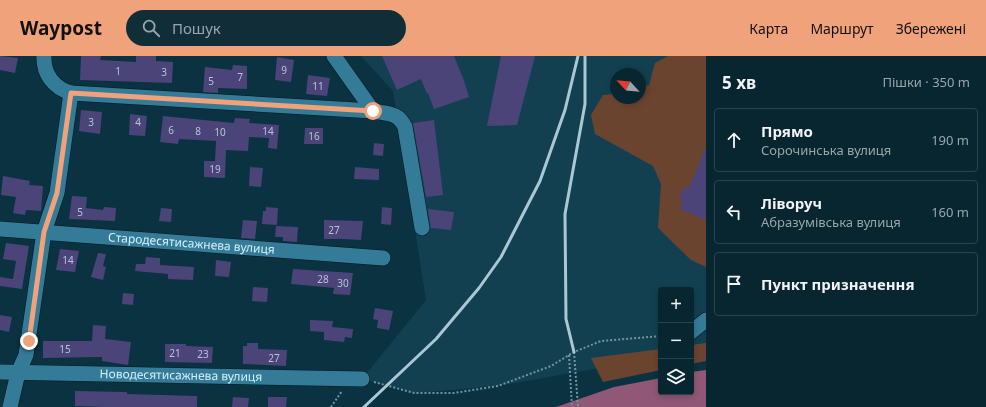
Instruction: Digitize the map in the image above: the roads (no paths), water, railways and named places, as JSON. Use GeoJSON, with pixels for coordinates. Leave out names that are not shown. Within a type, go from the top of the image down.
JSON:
{"type":"FeatureCollection","features":[{"type":"Feature","properties":{"kind":"street"},"geometry":{"type":"LineString","coordinates":[[44,56],[48,78],[57,87],[71,93],[373,111],[394,115],[400,118],[405,128],[422,228]]}},
{"type":"Feature","properties":{"kind":"street"},"geometry":{"type":"LineString","coordinates":[[334,56],[373,111]]}},
{"type":"Feature","properties":{"kind":"street"},"geometry":{"type":"LineString","coordinates":[[10,407],[18,373],[26,355],[44,232],[57,193],[71,93]]}},
{"type":"Feature","properties":{"kind":"street","name":"Стародесятисажнева вулиця"},"geometry":{"type":"LineString","coordinates":[[0,229],[383,258]]}},
{"type":"Feature","properties":{"kind":"street"},"geometry":{"type":"LineString","coordinates":[[694,330],[706,320]]}},
{"type":"Feature","properties":{"kind":"street","name":"Новодесятисажнева вулиця"},"geometry":{"type":"LineString","coordinates":[[0,372],[362,379]]}},
{"type":"Feature","properties":{"kind":"railway"},"geometry":{"type":"LineString","coordinates":[[364,407],[436,339],[479,288],[501,257],[540,181],[565,110],[578,56]]}},
{"type":"Feature","properties":{"kind":"railway"},"geometry":{"type":"LineString","coordinates":[[574,352],[566,319],[565,214],[585,104],[585,56]]}}]}
